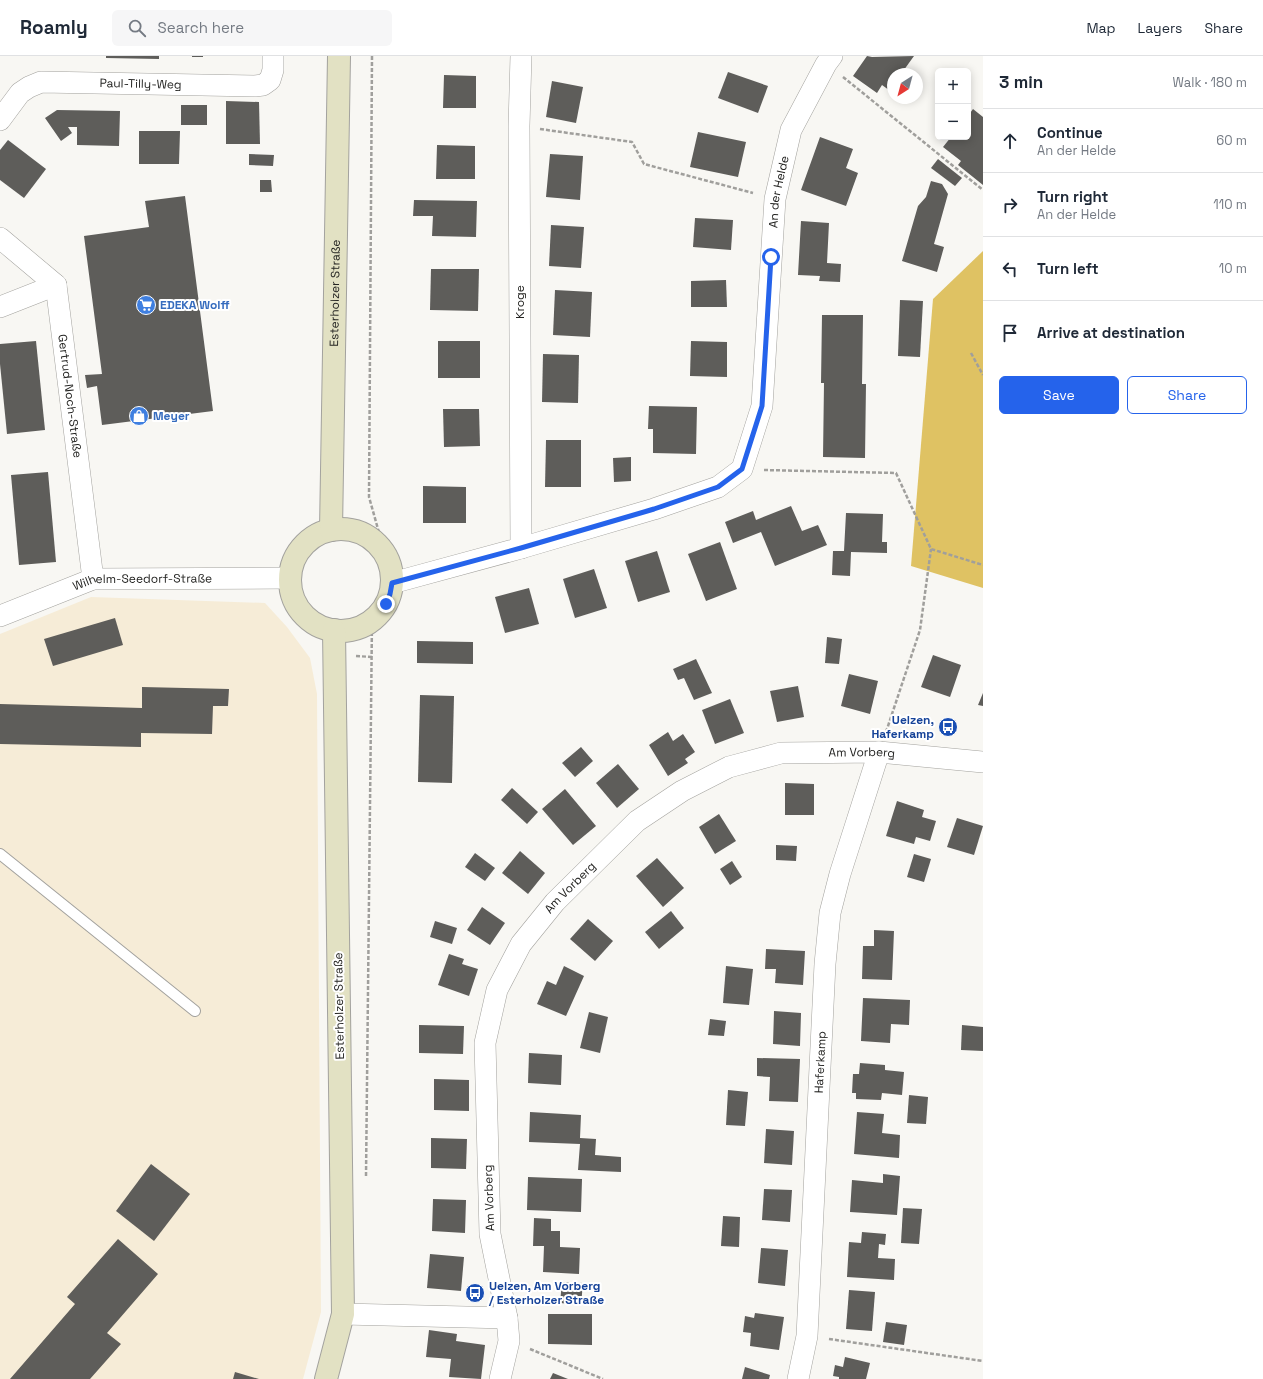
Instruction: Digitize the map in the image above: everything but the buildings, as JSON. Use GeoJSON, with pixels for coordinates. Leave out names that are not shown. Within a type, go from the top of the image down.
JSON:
{"type":"FeatureCollection","features":[{"type":"Feature","properties":{"kind":"main road","name":"Esterholzer Straße"},"geometry":{"type":"LineString","coordinates":[[332,530],[339,56]]}},
{"type":"Feature","properties":{"kind":"main road"},"geometry":{"type":"LineString","coordinates":[[332,530],[347,530],[362,534],[375,542],[385,554],[390,568],[392,583],[390,594],[380,613],[364,626],[344,631],[320,626],[307,618],[298,606],[292,592],[290,578],[294,561],[302,547],[316,536],[332,530]]}},
{"type":"Feature","properties":{"kind":"main road","name":"Esterholzer Straße"},"geometry":{"type":"LineString","coordinates":[[326,1379],[343,1314],[334,630]]}},
{"type":"Feature","properties":{"kind":"street","name":"Paul-Tilly-Weg"},"geometry":{"type":"LineString","coordinates":[[0,120],[20,93],[41,82],[255,86],[263,85],[270,80],[273,70],[273,56]]}},
{"type":"Feature","properties":{"kind":"street","name":"Kroge"},"geometry":{"type":"LineString","coordinates":[[521,56],[519,126],[521,548]]}},
{"type":"Feature","properties":{"kind":"street","name":"An der Helde"},"geometry":{"type":"LineString","coordinates":[[742,469],[762,406],[775,199],[791,130],[829,60]]}},
{"type":"Feature","properties":{"kind":"street"},"geometry":{"type":"LineString","coordinates":[[0,238],[56,285],[0,307]]}},
{"type":"Feature","properties":{"kind":"street","name":"Gertrud-Noch-Straße"},"geometry":{"type":"LineString","coordinates":[[56,285],[93,579]]}},
{"type":"Feature","properties":{"kind":"street"},"geometry":{"type":"LineString","coordinates":[[392,583],[521,548],[654,509],[718,487],[742,469]]}},
{"type":"Feature","properties":{"kind":"street","name":"Wilhelm-Seedorf-Straße"},"geometry":{"type":"LineString","coordinates":[[0,616],[93,579],[290,578]]}},
{"type":"Feature","properties":{"kind":"street","name":"Am Vorberg"},"geometry":{"type":"LineString","coordinates":[[500,1379],[509,1341],[507,1318],[490,1234],[486,1043],[497,990],[521,944],[555,902],[637,821],[682,791],[729,767],[781,753],[879,752],[983,762]]}},
{"type":"Feature","properties":{"kind":"street","name":"Haferkamp"},"geometry":{"type":"LineString","coordinates":[[798,1379],[807,1336],[825,964],[830,913],[840,874],[879,752]]}},
{"type":"Feature","properties":{"kind":"street"},"geometry":{"type":"LineString","coordinates":[[343,1314],[507,1318]]}},
{"type":"Feature","properties":{"kind":"lane"},"geometry":{"type":"LineString","coordinates":[[0,854],[194,1011]]}},
{"type":"Feature","properties":{"kind":"path"},"geometry":{"type":"LineString","coordinates":[[372,56],[369,498],[385,554]]}},
{"type":"Feature","properties":{"kind":"path"},"geometry":{"type":"LineString","coordinates":[[829,60],[983,190]]}},
{"type":"Feature","properties":{"kind":"path"},"geometry":{"type":"LineString","coordinates":[[519,126],[632,142],[644,164],[775,199]]}},
{"type":"Feature","properties":{"kind":"path"},"geometry":{"type":"LineString","coordinates":[[971,353],[983,375]]}},
{"type":"Feature","properties":{"kind":"path"},"geometry":{"type":"LineString","coordinates":[[742,469],[896,473],[931,549],[920,630],[879,752]]}},
{"type":"Feature","properties":{"kind":"path"},"geometry":{"type":"LineString","coordinates":[[931,549],[983,565]]}},
{"type":"Feature","properties":{"kind":"path"},"geometry":{"type":"LineString","coordinates":[[366,1183],[372,620]]}},
{"type":"Feature","properties":{"kind":"path"},"geometry":{"type":"LineString","coordinates":[[807,1336],[983,1361]]}},
{"type":"Feature","properties":{"kind":"path"},"geometry":{"type":"LineString","coordinates":[[509,1341],[603,1379]]}},
{"type":"Feature","properties":{"kind":"shaded area"},"geometry":{"type":"Polygon","coordinates":[[[983,251],[983,588],[911,566],[933,299],[983,251]]]}},
{"type":"Feature","properties":{"kind":"shaded area"},"geometry":{"type":"Polygon","coordinates":[[[91,597],[265,603],[287,627],[310,658],[317,694],[321,1312],[303,1379],[0,1379],[0,634],[91,597]]]}},
{"type":"Feature","properties":{"kind":"place","name":"EDEKA Wolff"},"geometry":{"type":"Point","coordinates":[146,305]}},
{"type":"Feature","properties":{"kind":"place","name":"Meyer"},"geometry":{"type":"Point","coordinates":[139,416]}},
{"type":"Feature","properties":{"kind":"place","name":"Uelzen, Haferkamp"},"geometry":{"type":"Point","coordinates":[948,727]}},
{"type":"Feature","properties":{"kind":"place","name":"Uelzen, Am Vorberg / Esterholzer Straße"},"geometry":{"type":"Point","coordinates":[475,1293]}},
{"type":"Feature","properties":{"kind":"route"},"geometry":{"type":"LineString","coordinates":[[386,604],[392,583],[521,548],[654,509],[718,487],[742,469],[762,406],[771,257]]}}]}
